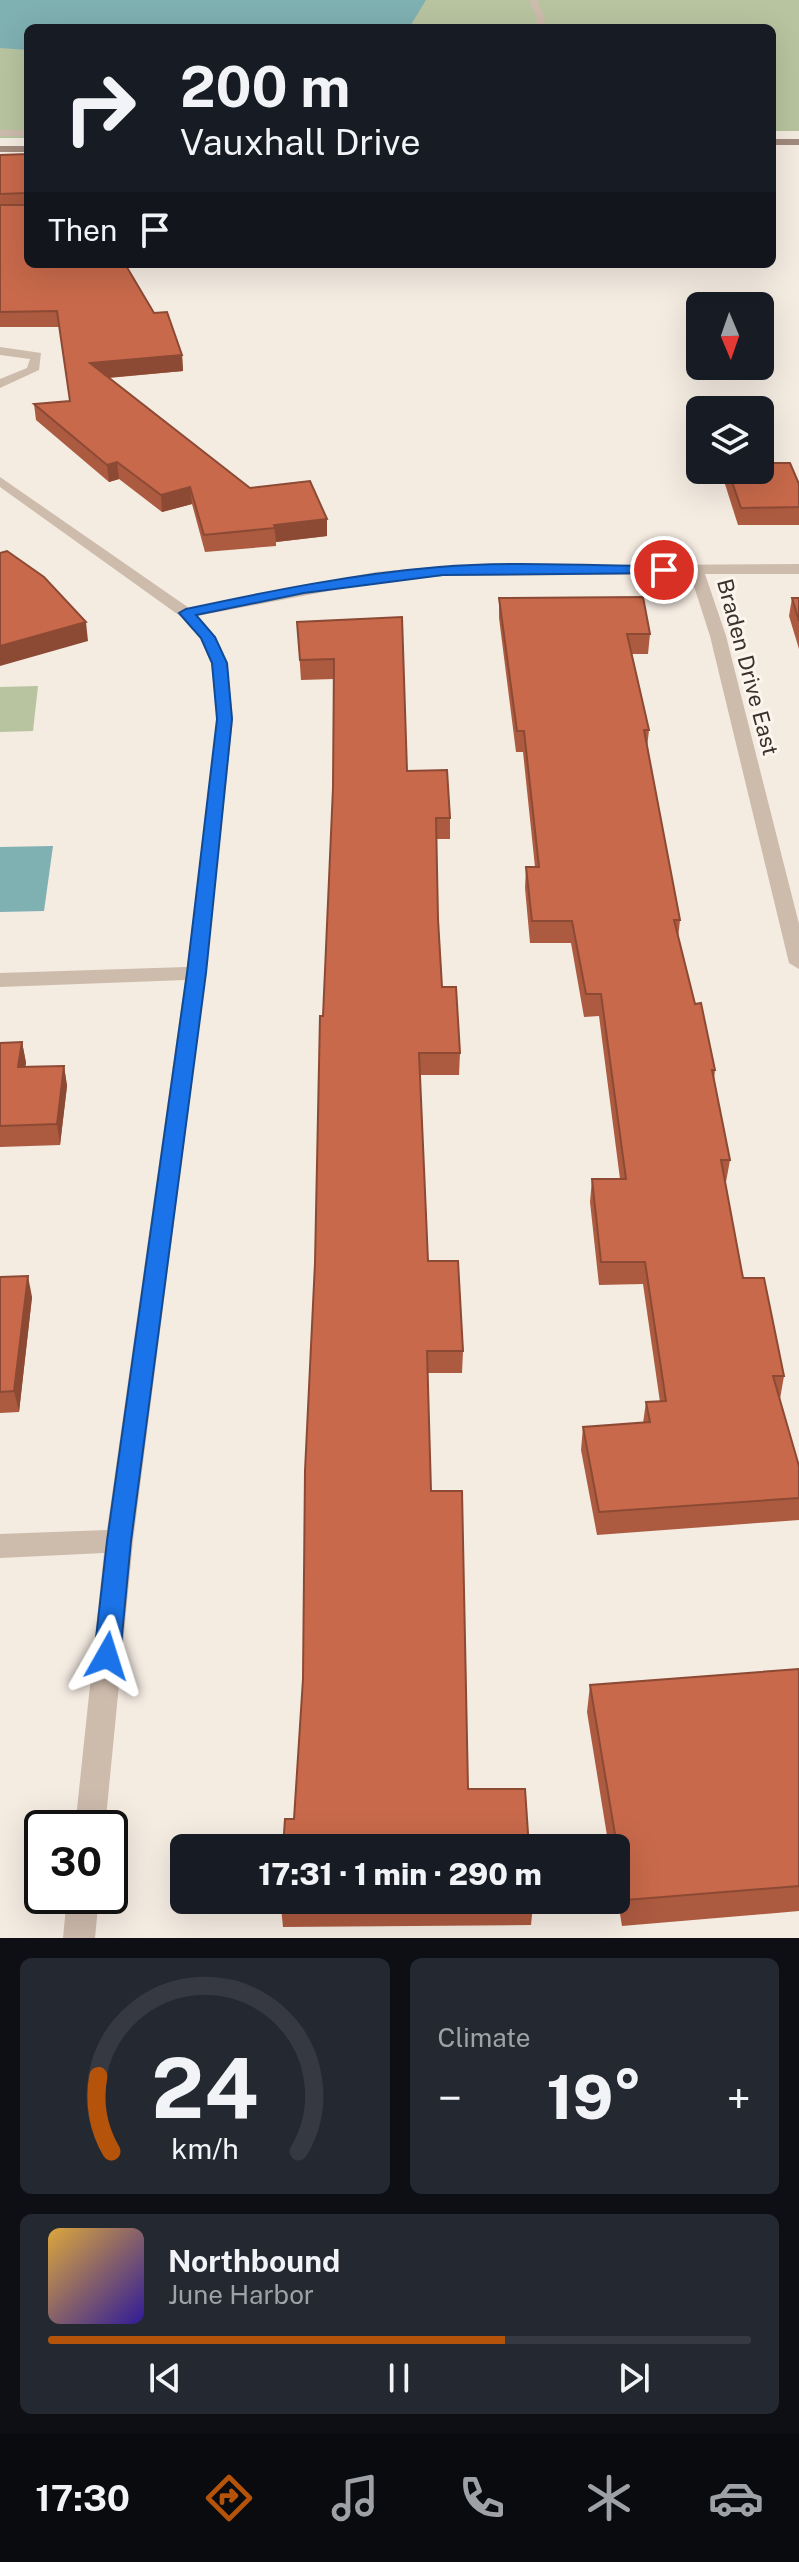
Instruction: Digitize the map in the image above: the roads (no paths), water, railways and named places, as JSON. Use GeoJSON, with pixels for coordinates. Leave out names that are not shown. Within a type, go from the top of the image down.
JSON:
{"type":"FeatureCollection","features":[{"type":"Feature","properties":{"kind":"street"},"geometry":{"type":"LineString","coordinates":[[533,0],[540,24]]}},
{"type":"Feature","properties":{"kind":"street"},"geometry":{"type":"LineString","coordinates":[[0,133],[24,133]]}},
{"type":"Feature","properties":{"kind":"street"},"geometry":{"type":"LineString","coordinates":[[776,142],[799,142]]}},
{"type":"Feature","properties":{"kind":"street"},"geometry":{"type":"LineString","coordinates":[[0,149],[24,149]]}},
{"type":"Feature","properties":{"kind":"street"},"geometry":{"type":"LineString","coordinates":[[0,351],[37,356],[33,370],[0,384]]}},
{"type":"Feature","properties":{"kind":"street"},"geometry":{"type":"LineString","coordinates":[[0,481],[186,613],[207,637],[219,663],[225,719],[196,973],[119,1541],[92,1810]]}},
{"type":"Feature","properties":{"kind":"street"},"geometry":{"type":"LineString","coordinates":[[186,613],[376,577],[443,571],[799,569]]}},
{"type":"Feature","properties":{"kind":"street","name":"Braden Drive East"},"geometry":{"type":"LineString","coordinates":[[696,570],[718,636],[799,963]]}},
{"type":"Feature","properties":{"kind":"street"},"geometry":{"type":"LineString","coordinates":[[0,980],[196,973]]}},
{"type":"Feature","properties":{"kind":"street"},"geometry":{"type":"LineString","coordinates":[[0,1546],[119,1541]]}},
{"type":"Feature","properties":{"kind":"street"},"geometry":{"type":"LineString","coordinates":[[79,1938],[81,1914]]}},
{"type":"Feature","properties":{"kind":"water"},"geometry":{"type":"Polygon","coordinates":[[[0,0],[426,0],[411,24],[24,24],[24,50],[0,48],[0,0]]]}},
{"type":"Feature","properties":{"kind":"water"},"geometry":{"type":"Polygon","coordinates":[[[53,846],[44,911],[0,912],[0,847],[53,846]]]}}]}
